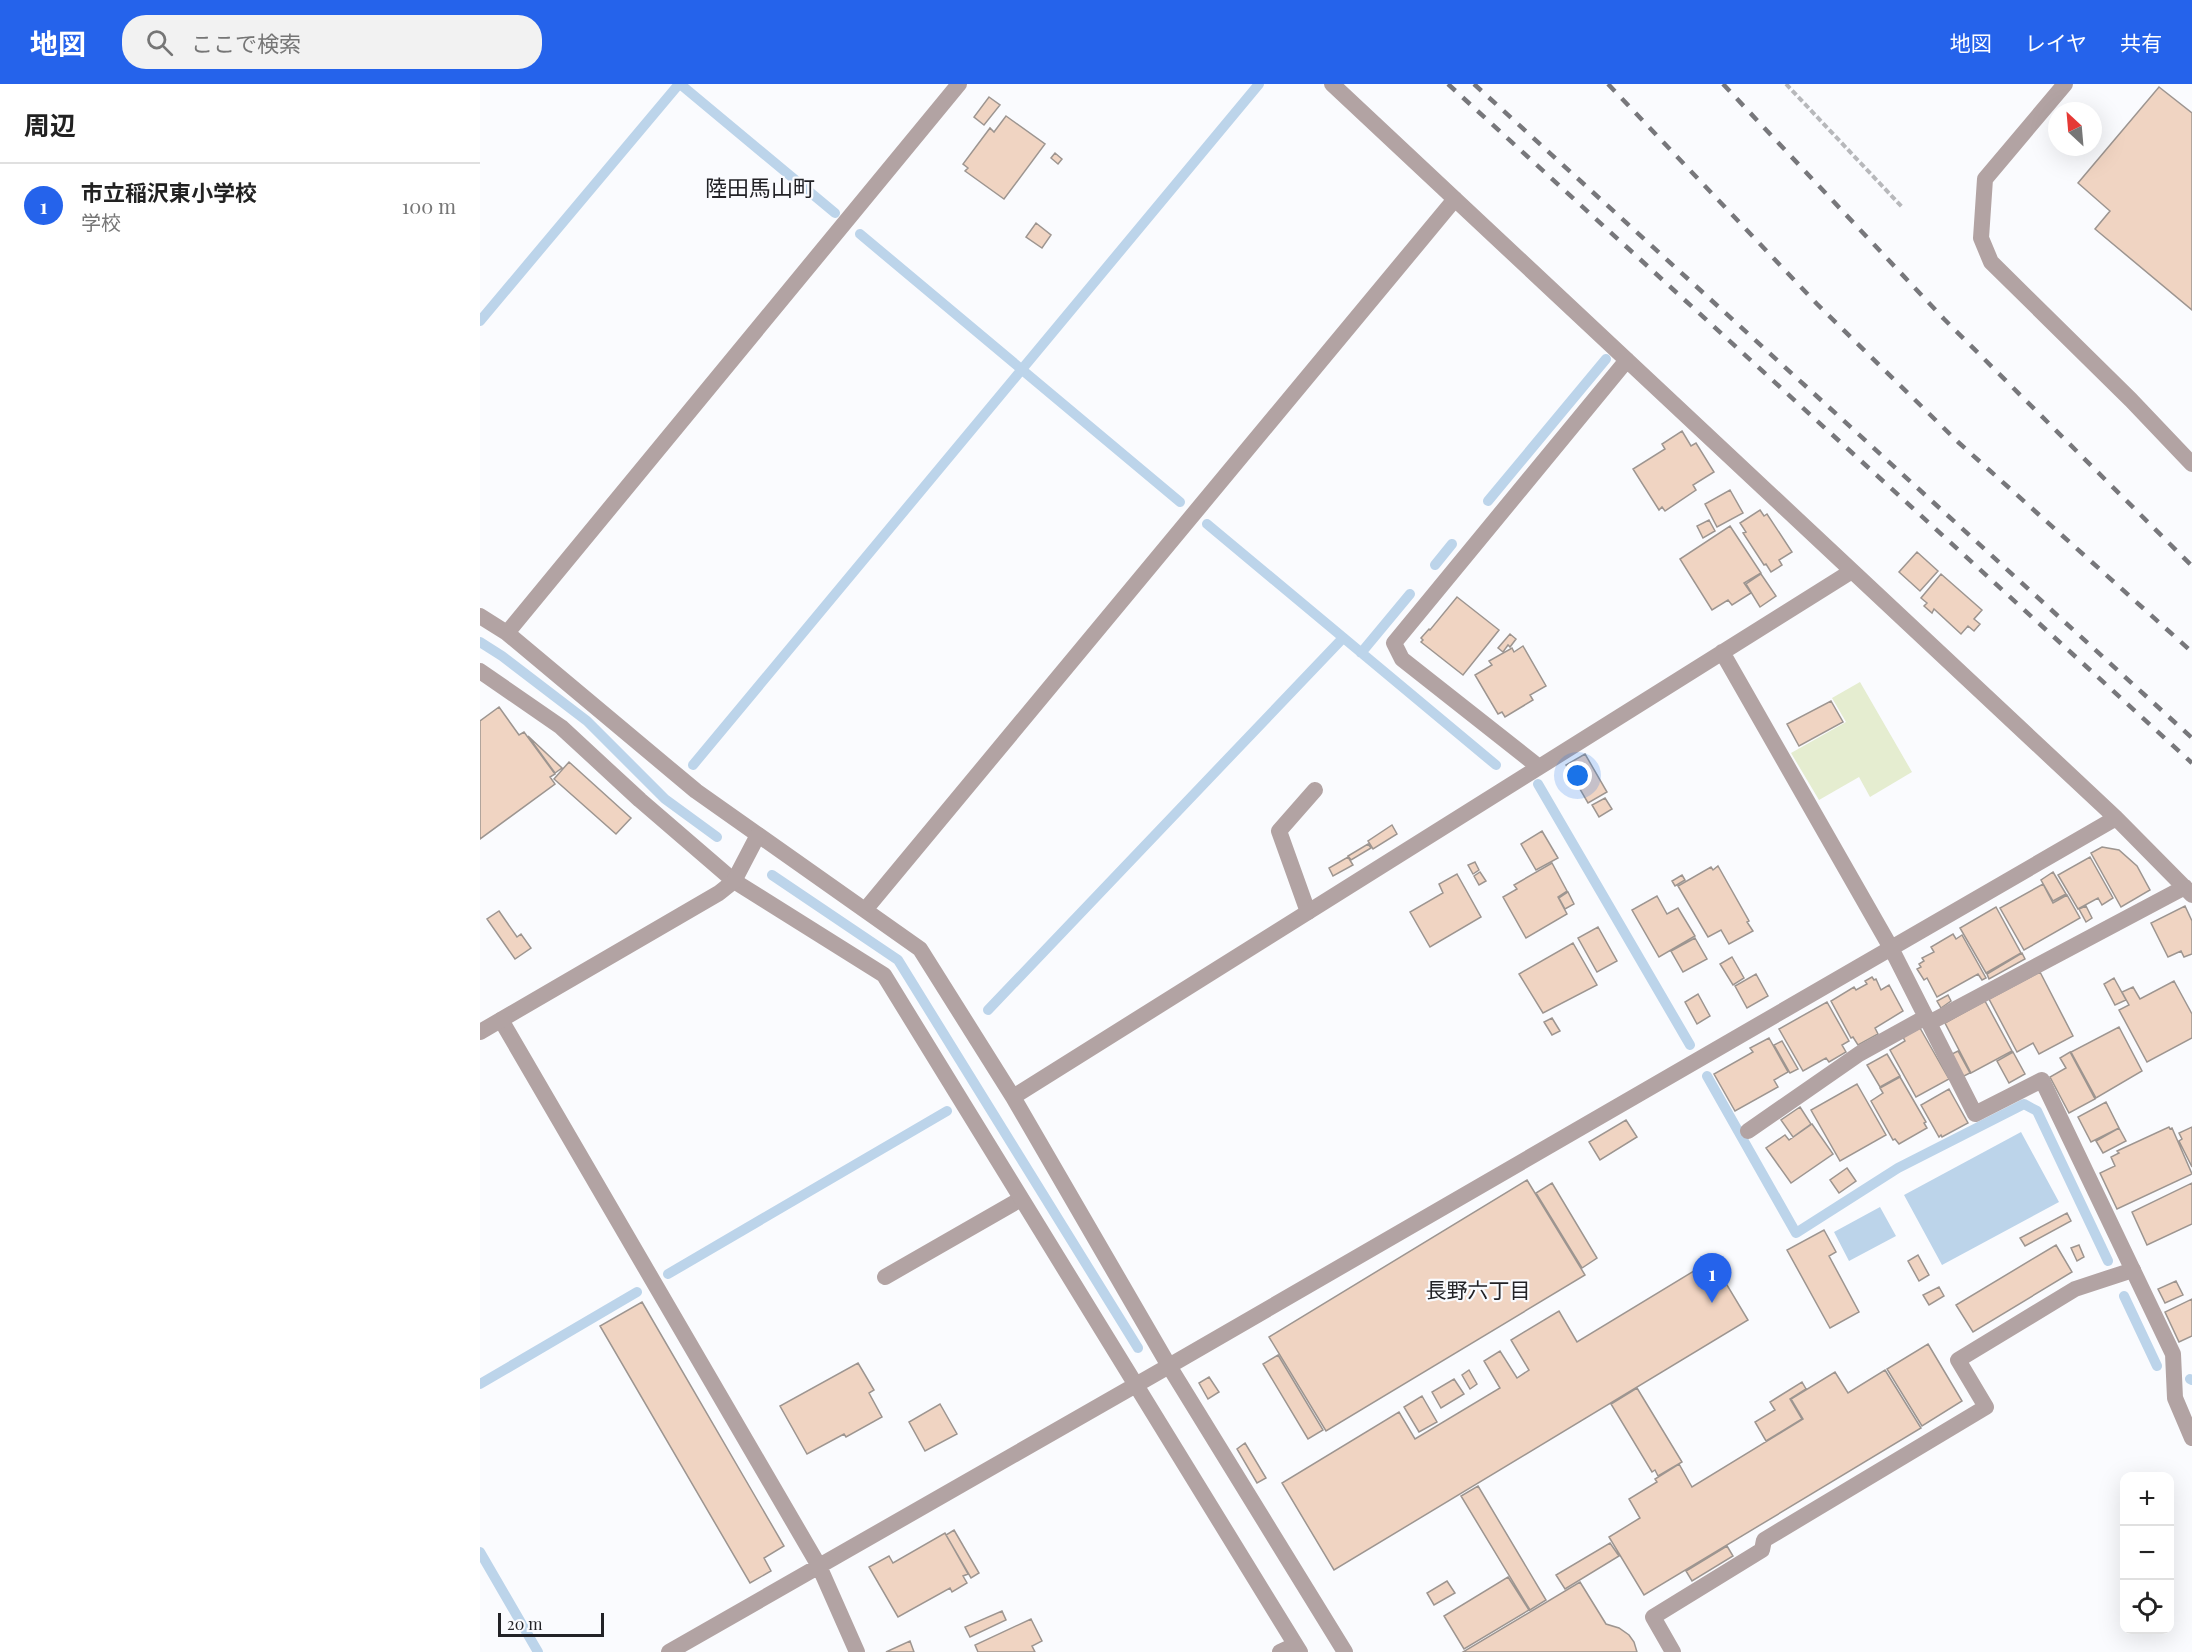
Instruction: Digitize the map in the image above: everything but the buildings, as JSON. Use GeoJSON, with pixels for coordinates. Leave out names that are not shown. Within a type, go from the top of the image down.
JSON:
{"type":"FeatureCollection","features":[{"type":"Feature","properties":{"kind":"street"},"geometry":{"type":"LineString","coordinates":[[507,633],[959,84]]}},
{"type":"Feature","properties":{"kind":"street"},"geometry":{"type":"LineString","coordinates":[[1332,84],[2116,818],[2188,891],[1859,1054],[1748,1131]]}},
{"type":"Feature","properties":{"kind":"street"},"geometry":{"type":"LineString","coordinates":[[2065,84],[1985,179],[1981,238],[1991,262],[2131,400],[2192,464]]}},
{"type":"Feature","properties":{"kind":"street"},"geometry":{"type":"LineString","coordinates":[[865,910],[1455,199]]}},
{"type":"Feature","properties":{"kind":"street"},"geometry":{"type":"LineString","coordinates":[[1539,767],[1402,659],[1394,643],[1627,360]]}},
{"type":"Feature","properties":{"kind":"street"},"geometry":{"type":"LineString","coordinates":[[1013,1097],[1852,571]]}},
{"type":"Feature","properties":{"kind":"street"},"geometry":{"type":"LineString","coordinates":[[480,616],[507,633],[696,791],[920,949],[1013,1097],[1169,1366],[1345,1652]]}},
{"type":"Feature","properties":{"kind":"street"},"geometry":{"type":"LineString","coordinates":[[1722,652],[1891,948],[1975,1114],[2042,1080],[2173,1354],[2175,1398],[2192,1438]]}},
{"type":"Feature","properties":{"kind":"street"},"geometry":{"type":"LineString","coordinates":[[480,671],[561,727],[640,800],[734,881],[884,975],[1298,1648],[1280,1652]]}},
{"type":"Feature","properties":{"kind":"street"},"geometry":{"type":"LineString","coordinates":[[1308,912],[1278,831],[1315,790]]}},
{"type":"Feature","properties":{"kind":"street"},"geometry":{"type":"LineString","coordinates":[[669,1652],[1169,1366],[2116,818]]}},
{"type":"Feature","properties":{"kind":"street"},"geometry":{"type":"LineString","coordinates":[[480,1032],[719,893],[734,881],[758,836]]}},
{"type":"Feature","properties":{"kind":"street"},"geometry":{"type":"LineString","coordinates":[[501,1020],[819,1566],[858,1652]]}},
{"type":"Feature","properties":{"kind":"street"},"geometry":{"type":"LineString","coordinates":[[885,1277],[1022,1199]]}},
{"type":"Feature","properties":{"kind":"street"},"geometry":{"type":"LineString","coordinates":[[1673,1652],[1653,1617],[1762,1550],[1764,1540],[1986,1407],[1958,1360],[2076,1289],[2133,1270]]}},
{"type":"Feature","properties":{"kind":"path"},"geometry":{"type":"LineString","coordinates":[[1786,84],[1903,208]]}},
{"type":"Feature","properties":{"kind":"green space"},"geometry":{"type":"Polygon","coordinates":[[[1860,682],[1912,772],[1870,797],[1859,777],[1819,800],[1791,753],[1846,722],[1832,698],[1860,682]]]}},
{"type":"Feature","properties":{"kind":"water"},"geometry":{"type":"Polygon","coordinates":[[[2021,1132],[2059,1202],[1942,1265],[1904,1195],[2021,1132]]]}},
{"type":"Feature","properties":{"kind":"water"},"geometry":{"type":"Polygon","coordinates":[[[1880,1207],[1896,1236],[1849,1261],[1834,1232],[1880,1207]]]}},
{"type":"Feature","properties":{"kind":"waterway"},"geometry":{"type":"LineString","coordinates":[[480,321],[679,84]]}},
{"type":"Feature","properties":{"kind":"waterway"},"geometry":{"type":"LineString","coordinates":[[680,84],[835,213]]}},
{"type":"Feature","properties":{"kind":"waterway"},"geometry":{"type":"LineString","coordinates":[[693,765],[1259,84]]}},
{"type":"Feature","properties":{"kind":"waterway"},"geometry":{"type":"LineString","coordinates":[[860,234],[1180,502]]}},
{"type":"Feature","properties":{"kind":"waterway"},"geometry":{"type":"LineString","coordinates":[[1488,501],[1606,359]]}},
{"type":"Feature","properties":{"kind":"waterway"},"geometry":{"type":"LineString","coordinates":[[1207,524],[1496,765]]}},
{"type":"Feature","properties":{"kind":"waterway"},"geometry":{"type":"LineString","coordinates":[[1435,565],[1452,544]]}},
{"type":"Feature","properties":{"kind":"waterway"},"geometry":{"type":"LineString","coordinates":[[1361,653],[1410,594]]}},
{"type":"Feature","properties":{"kind":"waterway"},"geometry":{"type":"LineString","coordinates":[[988,1010],[1343,638]]}},
{"type":"Feature","properties":{"kind":"waterway"},"geometry":{"type":"LineString","coordinates":[[480,642],[502,656],[587,721],[665,799],[717,837]]}},
{"type":"Feature","properties":{"kind":"waterway"},"geometry":{"type":"LineString","coordinates":[[1538,784],[1690,1045]]}},
{"type":"Feature","properties":{"kind":"waterway"},"geometry":{"type":"LineString","coordinates":[[772,875],[898,960],[1138,1348]]}},
{"type":"Feature","properties":{"kind":"waterway"},"geometry":{"type":"LineString","coordinates":[[1707,1076],[1796,1233],[1898,1168],[2024,1104],[2037,1111],[2108,1261]]}},
{"type":"Feature","properties":{"kind":"waterway"},"geometry":{"type":"LineString","coordinates":[[668,1274],[947,1111]]}},
{"type":"Feature","properties":{"kind":"waterway"},"geometry":{"type":"LineString","coordinates":[[480,1384],[637,1292]]}},
{"type":"Feature","properties":{"kind":"waterway"},"geometry":{"type":"LineString","coordinates":[[2124,1296],[2157,1366]]}},
{"type":"Feature","properties":{"kind":"waterway"},"geometry":{"type":"LineString","coordinates":[[480,1552],[538,1652]]}},
{"type":"Feature","properties":{"kind":"railway"},"geometry":{"type":"LineString","coordinates":[[1448,84],[2192,763]]}},
{"type":"Feature","properties":{"kind":"railway"},"geometry":{"type":"LineString","coordinates":[[1474,84],[2192,738]]}},
{"type":"Feature","properties":{"kind":"railway"},"geometry":{"type":"LineString","coordinates":[[1608,84],[1817,304],[1958,442],[2192,652]]}},
{"type":"Feature","properties":{"kind":"railway"},"geometry":{"type":"LineString","coordinates":[[1723,84],[1944,319],[2192,566]]}},
{"type":"Feature","properties":{"kind":"place","name":"市立稲沢東小学校"},"geometry":{"type":"Point","coordinates":[1712,1303]}},
{"type":"Feature","properties":{"kind":"district","name":"陸田馬山町"},"geometry":{"type":"Point","coordinates":[760,188]}},
{"type":"Feature","properties":{"kind":"district","name":"長野六丁目"},"geometry":{"type":"Point","coordinates":[1478,1291]}}]}
